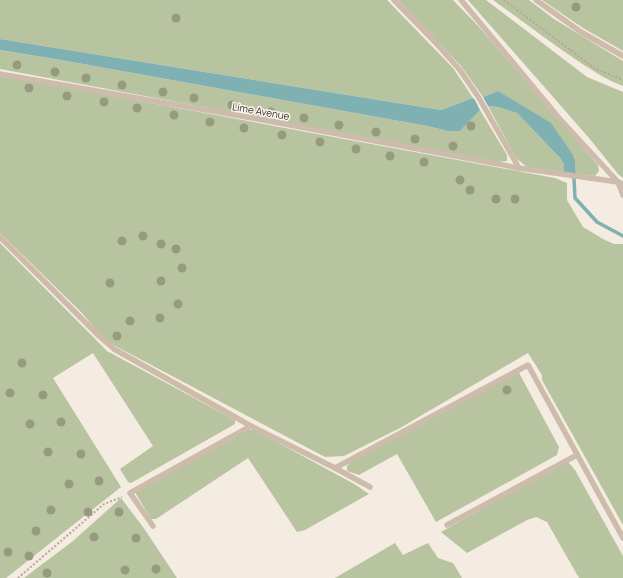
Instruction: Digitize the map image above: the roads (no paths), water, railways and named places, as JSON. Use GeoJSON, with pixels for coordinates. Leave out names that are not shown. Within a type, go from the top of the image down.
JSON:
{"type":"FeatureCollection","features":[{"type":"Feature","properties":{"kind":"lane"},"geometry":{"type":"LineString","coordinates":[[394,0],[460,70],[479,98],[519,168]]}},
{"type":"Feature","properties":{"kind":"lane"},"geometry":{"type":"LineString","coordinates":[[461,0],[559,118],[620,183],[623,195]]}},
{"type":"Feature","properties":{"kind":"lane"},"geometry":{"type":"LineString","coordinates":[[536,0],[582,32],[623,56]]}},
{"type":"Feature","properties":{"kind":"lane","name":"Lime Avenue"},"geometry":{"type":"LineString","coordinates":[[0,74],[519,168],[620,183]]}},
{"type":"Feature","properties":{"kind":"lane"},"geometry":{"type":"LineString","coordinates":[[0,237],[99,336],[114,349],[251,426],[370,487]]}},
{"type":"Feature","properties":{"kind":"lane"},"geometry":{"type":"LineString","coordinates":[[335,468],[528,365],[623,538]]}},
{"type":"Feature","properties":{"kind":"lane"},"geometry":{"type":"LineString","coordinates":[[153,526],[130,493],[251,426]]}},
{"type":"Feature","properties":{"kind":"lane"},"geometry":{"type":"LineString","coordinates":[[447,526],[577,454]]}},
{"type":"Feature","properties":{"kind":"water"},"geometry":{"type":"Polygon","coordinates":[[[0,39],[441,110],[473,98],[480,110],[460,131],[448,131],[0,50],[0,39]]]}},
{"type":"Feature","properties":{"kind":"water"},"geometry":{"type":"Polygon","coordinates":[[[498,91],[551,123],[573,155],[572,173],[564,172],[564,164],[560,158],[517,113],[498,107],[488,106],[483,97],[498,91]]]}},
{"type":"Feature","properties":{"kind":"waterway"},"geometry":{"type":"LineString","coordinates":[[571,157],[573,160],[575,198],[597,222],[623,236]]}}]}
